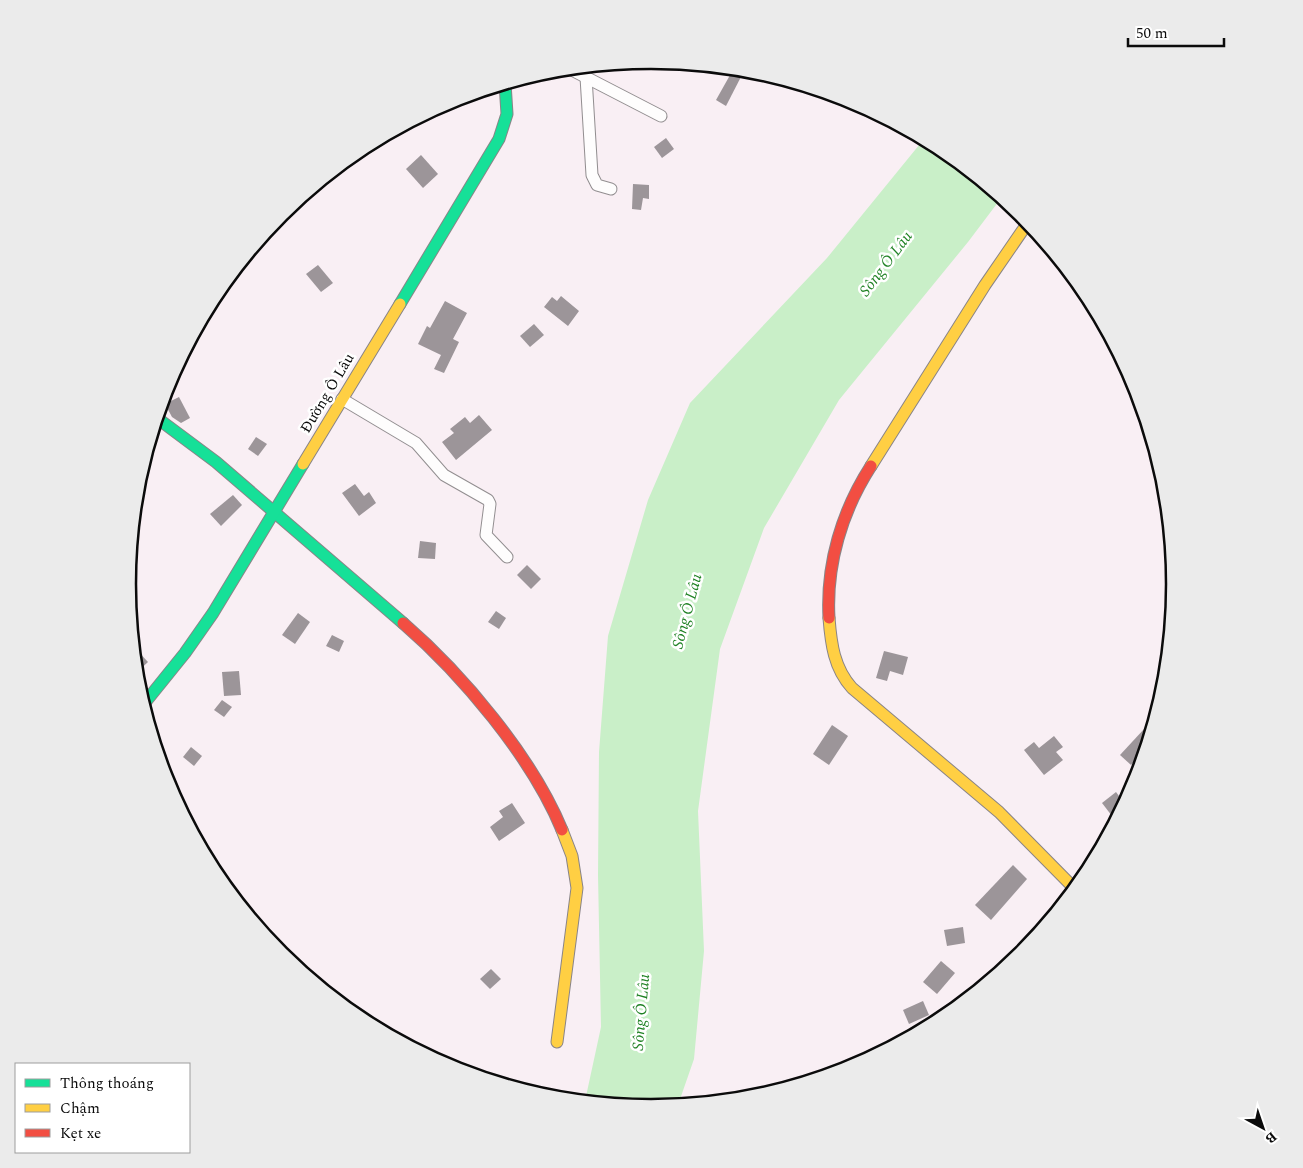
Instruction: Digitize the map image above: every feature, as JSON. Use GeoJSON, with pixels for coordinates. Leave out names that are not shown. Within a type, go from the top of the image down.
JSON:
{"type":"FeatureCollection","features":[{"type":"Feature","properties":{"kind":"street"},"geometry":{"type":"LineString","coordinates":[[580,74],[661,116]]}},
{"type":"Feature","properties":{"kind":"street"},"geometry":{"type":"LineString","coordinates":[[586,77],[592,175],[597,185],[611,189]]}},
{"type":"Feature","properties":{"kind":"street","name":"Đường Ô Lâu"},"geometry":{"type":"LineString","coordinates":[[149,697],[213,613],[499,139],[507,114],[505,90]]}},
{"type":"Feature","properties":{"kind":"street"},"geometry":{"type":"LineString","coordinates":[[1024,229],[984,285],[863,478],[849,505],[838,534],[829,578],[827,599],[836,662],[847,682],[925,751],[987,802],[1070,883]]}},
{"type":"Feature","properties":{"kind":"street"},"geometry":{"type":"LineString","coordinates":[[342,399],[416,443],[444,475],[488,500],[490,504],[486,535],[507,557]]}},
{"type":"Feature","properties":{"kind":"street"},"geometry":{"type":"LineString","coordinates":[[163,422],[216,462],[411,630],[470,688],[526,765],[555,816],[572,856],[577,888],[557,1042]]}},
{"type":"Feature","properties":{"kind":"water","name":"Sông Ô Lâu"},"geometry":{"type":"Polygon","coordinates":[[[920,145],[965,175],[997,203],[839,400],[764,528],[720,649],[698,811],[704,951],[694,1059],[680,1098],[618,1098],[586,1095],[601,1027],[598,875],[599,752],[608,636],[648,500],[690,403],[827,258],[920,145]]]}},
{"type":"Feature","properties":{"kind":"building"},"geometry":{"type":"Polygon","coordinates":[[[730,75],[741,77],[726,106],[716,100],[730,75]]]}},
{"type":"Feature","properties":{"kind":"building"},"geometry":{"type":"Polygon","coordinates":[[[666,138],[674,149],[662,158],[654,147],[666,138]]]}},
{"type":"Feature","properties":{"kind":"building"},"geometry":{"type":"Polygon","coordinates":[[[421,155],[438,174],[423,188],[406,169],[421,155]]]}},
{"type":"Feature","properties":{"kind":"building"},"geometry":{"type":"Polygon","coordinates":[[[633,184],[649,185],[649,199],[643,198],[641,210],[632,209],[633,184]]]}},
{"type":"Feature","properties":{"kind":"building"},"geometry":{"type":"Polygon","coordinates":[[[318,265],[333,283],[321,292],[306,274],[318,265]]]}},
{"type":"Feature","properties":{"kind":"building"},"geometry":{"type":"Polygon","coordinates":[[[561,296],[579,311],[568,326],[544,307],[552,297],[557,301],[561,296]]]}},
{"type":"Feature","properties":{"kind":"building"},"geometry":{"type":"Polygon","coordinates":[[[445,301],[467,313],[453,339],[459,342],[444,373],[434,369],[441,355],[418,344],[427,326],[430,328],[445,301]]]}},
{"type":"Feature","properties":{"kind":"building"},"geometry":{"type":"Polygon","coordinates":[[[534,324],[544,335],[530,347],[520,336],[534,324]]]}},
{"type":"Feature","properties":{"kind":"building"},"geometry":{"type":"Polygon","coordinates":[[[179,397],[190,418],[181,423],[172,417],[167,408],[170,402],[179,397]]]}},
{"type":"Feature","properties":{"kind":"building"},"geometry":{"type":"Polygon","coordinates":[[[479,415],[492,430],[456,460],[442,442],[454,433],[450,429],[465,417],[470,423],[479,415]]]}},
{"type":"Feature","properties":{"kind":"building"},"geometry":{"type":"Polygon","coordinates":[[[256,437],[267,444],[258,456],[248,449],[256,437]]]}},
{"type":"Feature","properties":{"kind":"building"},"geometry":{"type":"Polygon","coordinates":[[[355,484],[364,496],[369,492],[376,503],[359,516],[342,493],[355,484]]]}},
{"type":"Feature","properties":{"kind":"building"},"geometry":{"type":"Polygon","coordinates":[[[233,495],[242,505],[221,526],[210,514],[233,495]]]}},
{"type":"Feature","properties":{"kind":"building"},"geometry":{"type":"Polygon","coordinates":[[[420,541],[436,543],[435,559],[418,558],[420,541]]]}},
{"type":"Feature","properties":{"kind":"building"},"geometry":{"type":"Polygon","coordinates":[[[527,565],[541,579],[531,589],[517,575],[527,565]]]}},
{"type":"Feature","properties":{"kind":"building"},"geometry":{"type":"Polygon","coordinates":[[[496,611],[506,618],[499,629],[488,622],[496,611]]]}},
{"type":"Feature","properties":{"kind":"building"},"geometry":{"type":"Polygon","coordinates":[[[298,613],[310,622],[295,644],[282,635],[298,613]]]}},
{"type":"Feature","properties":{"kind":"building"},"geometry":{"type":"Polygon","coordinates":[[[332,635],[344,641],[339,652],[326,646],[332,635]]]}},
{"type":"Feature","properties":{"kind":"building"},"geometry":{"type":"Polygon","coordinates":[[[884,651],[908,657],[903,675],[890,671],[887,681],[876,678],[884,651]]]}},
{"type":"Feature","properties":{"kind":"building"},"geometry":{"type":"Polygon","coordinates":[[[142,655],[148,662],[143,666],[142,655]]]}},
{"type":"Feature","properties":{"kind":"building"},"geometry":{"type":"Polygon","coordinates":[[[239,671],[241,695],[224,696],[222,672],[239,671]]]}},
{"type":"Feature","properties":{"kind":"building"},"geometry":{"type":"Polygon","coordinates":[[[222,700],[232,707],[224,717],[214,710],[222,700]]]}},
{"type":"Feature","properties":{"kind":"building"},"geometry":{"type":"Polygon","coordinates":[[[832,725],[848,736],[829,765],[813,754],[832,725]]]}},
{"type":"Feature","properties":{"kind":"building"},"geometry":{"type":"Polygon","coordinates":[[[1146,727],[1135,761],[1131,765],[1120,755],[1146,727]]]}},
{"type":"Feature","properties":{"kind":"building"},"geometry":{"type":"Polygon","coordinates":[[[1054,736],[1063,747],[1056,752],[1063,760],[1044,775],[1024,750],[1034,742],[1039,748],[1054,736]]]}},
{"type":"Feature","properties":{"kind":"building"},"geometry":{"type":"Polygon","coordinates":[[[191,747],[202,756],[194,766],[183,757],[191,747]]]}},
{"type":"Feature","properties":{"kind":"building"},"geometry":{"type":"Polygon","coordinates":[[[1116,792],[1120,798],[1112,816],[1102,803],[1116,792]]]}},
{"type":"Feature","properties":{"kind":"building"},"geometry":{"type":"Polygon","coordinates":[[[512,803],[525,823],[499,841],[490,827],[503,817],[499,811],[512,803]]]}},
{"type":"Feature","properties":{"kind":"building"},"geometry":{"type":"Polygon","coordinates":[[[1013,865],[1027,879],[991,920],[975,905],[1013,865]]]}},
{"type":"Feature","properties":{"kind":"building"},"geometry":{"type":"Polygon","coordinates":[[[963,927],[965,943],[947,946],[944,930],[963,927]]]}},
{"type":"Feature","properties":{"kind":"building"},"geometry":{"type":"Polygon","coordinates":[[[941,961],[955,973],[937,994],[923,982],[941,961]]]}},
{"type":"Feature","properties":{"kind":"building"},"geometry":{"type":"Polygon","coordinates":[[[491,969],[501,979],[490,989],[480,979],[491,969]]]}},
{"type":"Feature","properties":{"kind":"building"},"geometry":{"type":"Polygon","coordinates":[[[923,1001],[929,1015],[909,1024],[903,1010],[923,1001]]]}},
{"type":"Feature","properties":{"kind":"traffic: fast"},"geometry":{"type":"LineString","coordinates":[[400,304],[499,139],[507,114],[505,90]]}},
{"type":"Feature","properties":{"kind":"traffic: fast"},"geometry":{"type":"LineString","coordinates":[[163,422],[216,462],[403,623]]}},
{"type":"Feature","properties":{"kind":"traffic: fast"},"geometry":{"type":"LineString","coordinates":[[149,697],[185,653],[213,613],[303,464]]}},
{"type":"Feature","properties":{"kind":"traffic: slow"},"geometry":{"type":"LineString","coordinates":[[871,466],[985,285],[1024,228]]}},
{"type":"Feature","properties":{"kind":"traffic: slow"},"geometry":{"type":"LineString","coordinates":[[303,464],[400,304]]}},
{"type":"Feature","properties":{"kind":"traffic: slow"},"geometry":{"type":"LineString","coordinates":[[829,618],[834,655],[841,672],[852,688],[999,812],[1070,884]]}},
{"type":"Feature","properties":{"kind":"traffic: slow"},"geometry":{"type":"LineString","coordinates":[[557,1042],[577,888],[572,856],[562,830]]}},
{"type":"Feature","properties":{"kind":"traffic: jam"},"geometry":{"type":"LineString","coordinates":[[829,618],[830,578],[838,539],[852,501],[871,466]]}},
{"type":"Feature","properties":{"kind":"traffic: jam"},"geometry":{"type":"LineString","coordinates":[[403,623],[449,667],[493,718],[533,774],[562,830]]}}]}
